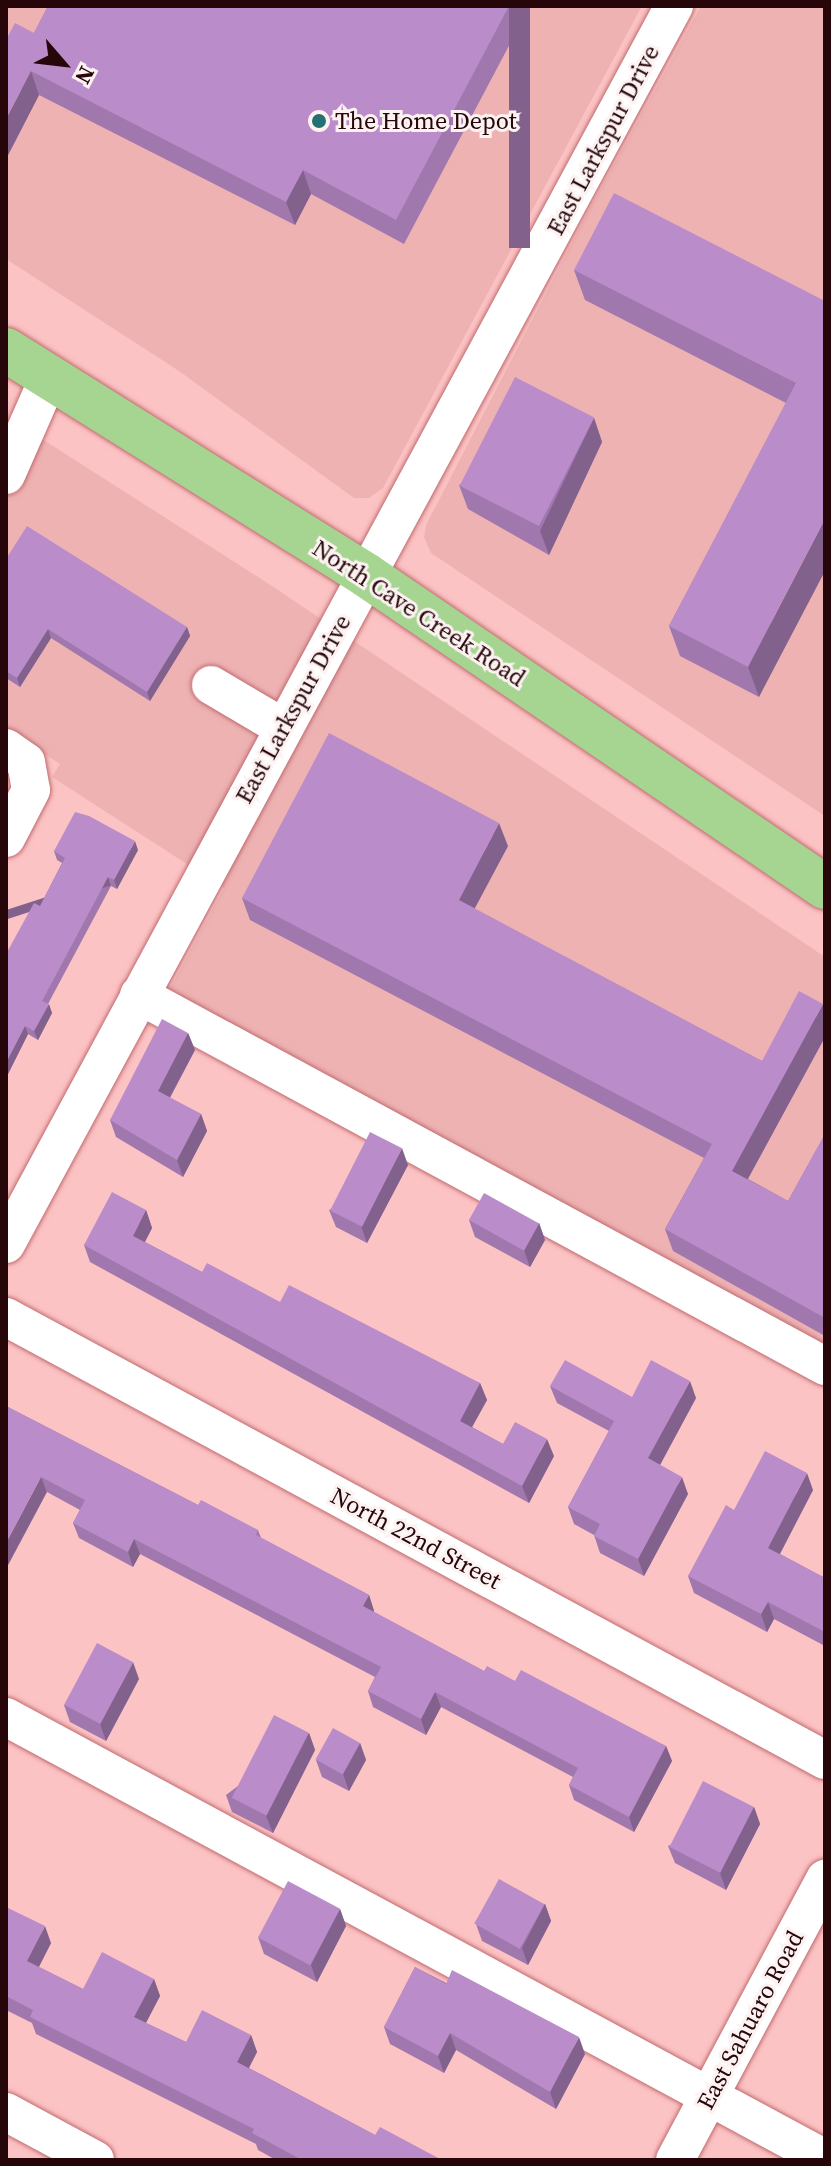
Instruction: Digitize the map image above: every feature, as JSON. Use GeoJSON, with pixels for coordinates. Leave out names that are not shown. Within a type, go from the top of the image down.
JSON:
{"type":"FeatureCollection","features":[{"type":"Feature","properties":{"kind":"main road","name":"North Cave Creek Road"},"geometry":{"type":"LineString","coordinates":[[6,350],[366,575],[825,887]]}},
{"type":"Feature","properties":{"kind":"street","name":"East Larkspur Drive"},"geometry":{"type":"LineString","coordinates":[[6,1244],[282,727],[674,6]]}},
{"type":"Feature","properties":{"kind":"street"},"geometry":{"type":"LineString","coordinates":[[6,415],[49,377]]}},
{"type":"Feature","properties":{"kind":"street"},"geometry":{"type":"LineString","coordinates":[[6,475],[49,377]]}},
{"type":"Feature","properties":{"kind":"street"},"geometry":{"type":"LineString","coordinates":[[211,685],[282,727]]}},
{"type":"Feature","properties":{"kind":"street"},"geometry":{"type":"LineString","coordinates":[[6,748],[26,762],[31,790],[6,838]]}},
{"type":"Feature","properties":{"kind":"street"},"geometry":{"type":"LineString","coordinates":[[139,995],[825,1366]]}},
{"type":"Feature","properties":{"kind":"street","name":"North 22nd Street"},"geometry":{"type":"LineString","coordinates":[[6,1317],[825,1760]]}},
{"type":"Feature","properties":{"kind":"street"},"geometry":{"type":"LineString","coordinates":[[6,1717],[825,2159]]}},
{"type":"Feature","properties":{"kind":"street","name":"East Sahuaro Road"},"geometry":{"type":"LineString","coordinates":[[675,2160],[825,1879]]}},
{"type":"Feature","properties":{"kind":"street"},"geometry":{"type":"LineString","coordinates":[[6,2112],[95,2160]]}},
{"type":"Feature","properties":{"kind":"shaded area"},"geometry":{"type":"Polygon","coordinates":[[[6,6],[642,6],[383,488],[369,498],[354,498],[179,371],[6,259],[6,6]]]}},
{"type":"Feature","properties":{"kind":"shaded area"},"geometry":{"type":"Polygon","coordinates":[[[701,6],[825,6],[825,816],[431,553],[424,537],[426,525],[587,214],[701,6]]]}},
{"type":"Feature","properties":{"kind":"shaded area"},"geometry":{"type":"Polygon","coordinates":[[[6,416],[269,584],[825,957],[825,1352],[166,996],[224,888],[52,777],[60,764],[6,729],[6,416]]]}},
{"type":"Feature","properties":{"kind":"building","name":"The Home Depot"},"geometry":{"type":"Polygon","coordinates":[[[48,6],[509,6],[396,220],[303,170],[286,202],[31,71],[6,119],[6,40],[15,23],[34,33],[48,6]]]}},
{"type":"Feature","properties":{"kind":"building"},"geometry":{"type":"Polygon","coordinates":[[[614,193],[825,301],[825,519],[748,667],[669,626],[796,383],[574,270],[614,193]]]}},
{"type":"Feature","properties":{"kind":"building"},"geometry":{"type":"Polygon","coordinates":[[[515,377],[594,417],[539,526],[460,486],[515,377]]]}},
{"type":"Feature","properties":{"kind":"building"},"geometry":{"type":"Polygon","coordinates":[[[27,526],[187,627],[147,692],[48,629],[17,678],[6,671],[6,559],[27,526]]]}},
{"type":"Feature","properties":{"kind":"building"},"geometry":{"type":"Polygon","coordinates":[[[329,733],[499,823],[459,900],[762,1061],[799,991],[823,1004],[732,1171],[788,1201],[825,1134],[825,1318],[665,1229],[712,1144],[242,898],[329,733]]]}},
{"type":"Feature","properties":{"kind":"building"},"geometry":{"type":"Polygon","coordinates":[[[75,812],[89,816],[135,841],[114,880],[108,877],[42,1001],[49,1004],[34,1031],[25,1026],[6,1063],[6,954],[34,903],[40,906],[65,858],[54,851],[75,812]]]}},
{"type":"Feature","properties":{"kind":"building"},"geometry":{"type":"Polygon","coordinates":[[[162,1019],[188,1033],[158,1091],[201,1114],[177,1160],[110,1120],[162,1019]]]}},
{"type":"Feature","properties":{"kind":"building"},"geometry":{"type":"Polygon","coordinates":[[[370,1132],[402,1148],[362,1227],[330,1210],[370,1132]]]}},
{"type":"Feature","properties":{"kind":"building"},"geometry":{"type":"Polygon","coordinates":[[[112,1192],[146,1210],[133,1236],[202,1272],[207,1263],[280,1302],[289,1285],[480,1383],[460,1421],[503,1444],[515,1422],[547,1439],[522,1486],[84,1245],[112,1192]]]}},
{"type":"Feature","properties":{"kind":"building"},"geometry":{"type":"Polygon","coordinates":[[[484,1193],[539,1224],[524,1251],[469,1220],[484,1193]]]}},
{"type":"Feature","properties":{"kind":"building"},"geometry":{"type":"Polygon","coordinates":[[[565,1360],[632,1397],[651,1360],[690,1381],[648,1458],[682,1477],[638,1559],[594,1536],[600,1524],[568,1507],[614,1421],[550,1386],[565,1360]]]}},
{"type":"Feature","properties":{"kind":"building"},"geometry":{"type":"Polygon","coordinates":[[[6,1406],[198,1505],[201,1500],[258,1530],[256,1535],[369,1595],[363,1606],[484,1671],[487,1666],[515,1681],[521,1670],[666,1746],[629,1817],[569,1785],[578,1768],[435,1692],[421,1719],[368,1691],[381,1667],[134,1539],[128,1552],[73,1523],[85,1500],[41,1477],[6,1543],[6,1406]]]}},
{"type":"Feature","properties":{"kind":"building"},"geometry":{"type":"Polygon","coordinates":[[[765,1451],[807,1473],[768,1548],[825,1578],[825,1632],[768,1602],[761,1614],[688,1576],[726,1505],[734,1510],[765,1451]]]}},
{"type":"Feature","properties":{"kind":"building"},"geometry":{"type":"Polygon","coordinates":[[[97,1643],[133,1662],[100,1724],[64,1705],[97,1643]]]}},
{"type":"Feature","properties":{"kind":"building"},"geometry":{"type":"Polygon","coordinates":[[[274,1715],[309,1733],[267,1816],[232,1798],[274,1715]]]}},
{"type":"Feature","properties":{"kind":"building"},"geometry":{"type":"Polygon","coordinates":[[[333,1728],[360,1743],[343,1775],[316,1759],[333,1728]]]}},
{"type":"Feature","properties":{"kind":"building"},"geometry":{"type":"Polygon","coordinates":[[[703,1781],[754,1807],[720,1873],[669,1847],[703,1781]]]}},
{"type":"Feature","properties":{"kind":"building"},"geometry":{"type":"Polygon","coordinates":[[[499,1879],[544,1904],[520,1949],[474,1924],[499,1879]]]}},
{"type":"Feature","properties":{"kind":"building"},"geometry":{"type":"Polygon","coordinates":[[[288,1881],[340,1909],[310,1965],[258,1938],[288,1881]]]}},
{"type":"Feature","properties":{"kind":"building"},"geometry":{"type":"Polygon","coordinates":[[[6,1907],[45,1926],[27,1961],[83,1989],[102,1952],[154,1979],[134,2017],[186,2042],[202,2010],[251,2035],[237,2062],[375,2135],[380,2127],[442,2160],[302,2160],[252,2133],[254,2129],[30,2017],[33,2010],[6,1996],[6,1907]]]}},
{"type":"Feature","properties":{"kind":"building"},"geometry":{"type":"Polygon","coordinates":[[[415,1967],[446,1984],[452,1970],[579,2037],[550,2092],[450,2033],[438,2056],[384,2027],[415,1967]]]}},
{"type":"Feature","properties":{"kind":"place","name":"The Home Depot"},"geometry":{"type":"Point","coordinates":[319,121]}}]}
